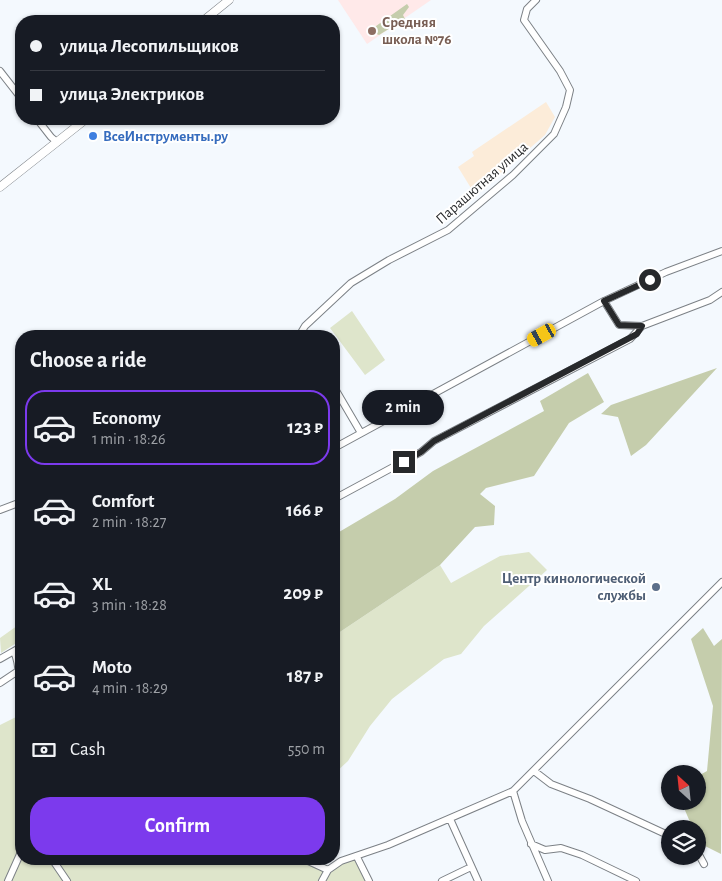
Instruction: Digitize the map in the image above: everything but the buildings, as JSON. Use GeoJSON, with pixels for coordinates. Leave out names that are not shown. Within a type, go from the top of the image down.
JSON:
{"type":"FeatureCollection","features":[{"type":"Feature","properties":{"kind":"main road"},"geometry":{"type":"LineString","coordinates":[[210,15],[229,0]]}},
{"type":"Feature","properties":{"kind":"main road"},"geometry":{"type":"LineString","coordinates":[[0,187],[78,125]]}},
{"type":"Feature","properties":{"kind":"street","name":"Парашютная улица"},"geometry":{"type":"LineString","coordinates":[[303,330],[351,283],[389,260],[448,230],[512,175],[554,134],[569,99],[570,90],[524,20],[528,9],[536,0]]}},
{"type":"Feature","properties":{"kind":"street"},"geometry":{"type":"LineString","coordinates":[[0,70],[15,90]]}},
{"type":"Feature","properties":{"kind":"street"},"geometry":{"type":"LineString","coordinates":[[41,125],[50,137],[57,142]]}},
{"type":"Feature","properties":{"kind":"street"},"geometry":{"type":"LineString","coordinates":[[340,445],[604,301],[666,272],[722,251]]}},
{"type":"Feature","properties":{"kind":"street"},"geometry":{"type":"LineString","coordinates":[[604,301],[619,325],[642,326],[710,300],[722,292]]}},
{"type":"Feature","properties":{"kind":"street"},"geometry":{"type":"LineString","coordinates":[[340,496],[421,452],[434,441],[630,339],[642,326]]}},
{"type":"Feature","properties":{"kind":"street"},"geometry":{"type":"LineString","coordinates":[[340,398],[361,433]]}},
{"type":"Feature","properties":{"kind":"street"},"geometry":{"type":"LineString","coordinates":[[0,510],[15,504]]}},
{"type":"Feature","properties":{"kind":"street"},"geometry":{"type":"LineString","coordinates":[[340,862],[357,857],[450,819],[513,791],[722,582]]}},
{"type":"Feature","properties":{"kind":"street"},"geometry":{"type":"LineString","coordinates":[[0,659],[14,652],[15,655]]}},
{"type":"Feature","properties":{"kind":"street"},"geometry":{"type":"LineString","coordinates":[[0,683],[15,673]]}},
{"type":"Feature","properties":{"kind":"street"},"geometry":{"type":"LineString","coordinates":[[534,770],[551,784],[590,798],[661,832]]}},
{"type":"Feature","properties":{"kind":"street"},"geometry":{"type":"LineString","coordinates":[[513,791],[531,844],[548,881]]}},
{"type":"Feature","properties":{"kind":"street"},"geometry":{"type":"LineString","coordinates":[[450,819],[478,881]]}},
{"type":"Feature","properties":{"kind":"street"},"geometry":{"type":"LineString","coordinates":[[531,844],[545,850],[560,848],[582,855],[636,881]]}},
{"type":"Feature","properties":{"kind":"street"},"geometry":{"type":"LineString","coordinates":[[357,857],[368,881]]}},
{"type":"Feature","properties":{"kind":"street"},"geometry":{"type":"LineString","coordinates":[[8,881],[15,865]]}},
{"type":"Feature","properties":{"kind":"street"},"geometry":{"type":"LineString","coordinates":[[56,865],[67,881]]}},
{"type":"Feature","properties":{"kind":"street"},"geometry":{"type":"LineString","coordinates":[[317,865],[328,870]]}},
{"type":"Feature","properties":{"kind":"street"},"geometry":{"type":"LineString","coordinates":[[322,881],[328,870],[335,865]]}},
{"type":"Feature","properties":{"kind":"street"},"geometry":{"type":"LineString","coordinates":[[442,881],[471,867]]}},
{"type":"Feature","properties":{"kind":"shaded area","name":"Средняя школа №76"},"geometry":{"type":"Polygon","coordinates":[[[338,0],[431,0],[367,44],[338,0]]]}},
{"type":"Feature","properties":{"kind":"shaded area"},"geometry":{"type":"Polygon","coordinates":[[[546,102],[555,117],[545,135],[476,195],[458,167],[474,156],[472,152],[546,102]]]}},
{"type":"Feature","properties":{"kind":"green space"},"geometry":{"type":"Polygon","coordinates":[[[407,4],[409,7],[403,15],[405,19],[379,35],[369,31],[407,4]]]}},
{"type":"Feature","properties":{"kind":"green space"},"geometry":{"type":"Polygon","coordinates":[[[352,311],[385,360],[365,375],[340,341],[340,330],[331,330],[330,328],[352,311]]]}},
{"type":"Feature","properties":{"kind":"green space"},"geometry":{"type":"Polygon","coordinates":[[[717,368],[646,445],[631,456],[618,417],[601,414],[611,405],[717,368]]]}},
{"type":"Feature","properties":{"kind":"green space"},"geometry":{"type":"Polygon","coordinates":[[[588,373],[604,402],[569,423],[534,476],[486,488],[480,494],[495,506],[494,525],[475,527],[440,565],[340,632],[340,531],[395,499],[433,471],[544,411],[540,401],[588,373]]]}},
{"type":"Feature","properties":{"kind":"green space"},"geometry":{"type":"Polygon","coordinates":[[[529,552],[547,570],[484,626],[461,654],[444,659],[392,699],[370,726],[348,761],[340,768],[340,632],[440,565],[451,583],[500,556],[529,552]]]}},
{"type":"Feature","properties":{"kind":"green space"},"geometry":{"type":"Polygon","coordinates":[[[15,627],[15,644],[1,653],[0,638],[15,627]]]}},
{"type":"Feature","properties":{"kind":"green space"},"geometry":{"type":"Polygon","coordinates":[[[703,628],[714,646],[722,639],[721,854],[706,846],[706,820],[689,820],[685,810],[706,810],[706,772],[713,706],[691,639],[703,628]]]}},
{"type":"Feature","properties":{"kind":"green space"},"geometry":{"type":"Polygon","coordinates":[[[15,718],[15,865],[319,865],[328,870],[357,857],[369,881],[0,881],[0,725],[15,718]]]}},
{"type":"Feature","properties":{"kind":"place","name":"Средняя школа №76"},"geometry":{"type":"Point","coordinates":[372,31]}},
{"type":"Feature","properties":{"kind":"place","name":"ВсеИнструменты.ру"},"geometry":{"type":"Point","coordinates":[93,136]}},
{"type":"Feature","properties":{"kind":"place","name":"Центр кинологической службы"},"geometry":{"type":"Point","coordinates":[656,587]}},
{"type":"Feature","properties":{"kind":"route"},"geometry":{"type":"LineString","coordinates":[[404,462],[421,452],[434,441],[637,334],[642,326],[619,325],[604,301],[650,280]]}}]}
